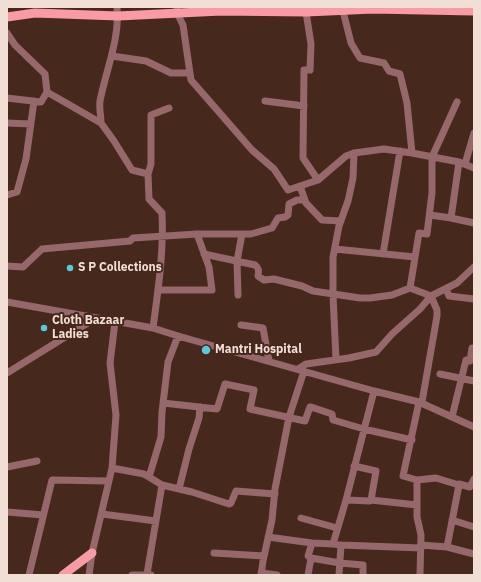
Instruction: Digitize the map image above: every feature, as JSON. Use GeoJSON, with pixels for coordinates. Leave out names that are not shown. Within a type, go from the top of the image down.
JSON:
{"type":"FeatureCollection","features":[{"type":"Feature","properties":{"kind":"main road"},"geometry":{"type":"LineString","coordinates":[[7,17],[35,13],[79,10],[117,11],[262,9],[306,12],[384,8],[474,11]]}},
{"type":"Feature","properties":{"kind":"main road"},"geometry":{"type":"LineString","coordinates":[[63,575],[92,553]]}},
{"type":"Feature","properties":{"kind":"street"},"geometry":{"type":"LineString","coordinates":[[177,10],[183,25],[191,80],[252,150],[274,169],[288,190],[318,180],[346,156],[354,153],[384,149],[412,152],[462,163],[474,168]]}},
{"type":"Feature","properties":{"kind":"street"},"geometry":{"type":"LineString","coordinates":[[101,123],[100,103],[112,56],[117,11]]}},
{"type":"Feature","properties":{"kind":"street"},"geometry":{"type":"LineString","coordinates":[[343,11],[351,43],[360,58],[384,64],[389,71],[400,74],[407,103],[412,152]]}},
{"type":"Feature","properties":{"kind":"street"},"geometry":{"type":"LineString","coordinates":[[306,12],[311,44],[310,70],[304,70],[303,158],[318,180]]}},
{"type":"Feature","properties":{"kind":"street"},"geometry":{"type":"LineString","coordinates":[[7,33],[15,45],[45,74],[47,92],[40,102],[7,98]]}},
{"type":"Feature","properties":{"kind":"street"},"geometry":{"type":"LineString","coordinates":[[112,56],[146,61],[171,73],[190,74]]}},
{"type":"Feature","properties":{"kind":"street"},"geometry":{"type":"LineString","coordinates":[[47,92],[101,123],[132,170],[148,174]]}},
{"type":"Feature","properties":{"kind":"street"},"geometry":{"type":"LineString","coordinates":[[7,195],[18,192],[26,159],[34,101]]}},
{"type":"Feature","properties":{"kind":"street"},"geometry":{"type":"LineString","coordinates":[[266,101],[304,106]]}},
{"type":"Feature","properties":{"kind":"street"},"geometry":{"type":"LineString","coordinates":[[410,288],[419,233],[428,234],[432,194],[432,157],[457,102]]}},
{"type":"Feature","properties":{"kind":"street"},"geometry":{"type":"LineString","coordinates":[[152,328],[158,290],[163,237],[162,213],[149,199],[148,174],[152,164],[151,115],[169,108]]}},
{"type":"Feature","properties":{"kind":"street"},"geometry":{"type":"LineString","coordinates":[[7,123],[31,124]]}},
{"type":"Feature","properties":{"kind":"street"},"geometry":{"type":"LineString","coordinates":[[451,218],[462,163],[473,143],[474,133]]}},
{"type":"Feature","properties":{"kind":"street"},"geometry":{"type":"LineString","coordinates":[[383,254],[400,151]]}},
{"type":"Feature","properties":{"kind":"street"},"geometry":{"type":"LineString","coordinates":[[336,359],[333,257],[353,178],[354,153]]}},
{"type":"Feature","properties":{"kind":"street"},"geometry":{"type":"LineString","coordinates":[[300,186],[306,203],[322,220],[341,221]]}},
{"type":"Feature","properties":{"kind":"street"},"geometry":{"type":"LineString","coordinates":[[7,266],[23,267],[42,249],[130,241],[133,238],[196,234],[253,233],[272,228],[278,218],[288,215],[289,204],[297,200],[305,200]]}},
{"type":"Feature","properties":{"kind":"street"},"geometry":{"type":"LineString","coordinates":[[430,215],[474,223]]}},
{"type":"Feature","properties":{"kind":"street"},"geometry":{"type":"LineString","coordinates":[[158,290],[212,290],[209,267],[196,234]]}},
{"type":"Feature","properties":{"kind":"street"},"geometry":{"type":"LineString","coordinates":[[238,295],[237,261],[242,234]]}},
{"type":"Feature","properties":{"kind":"street"},"geometry":{"type":"LineString","coordinates":[[335,249],[415,257]]}},
{"type":"Feature","properties":{"kind":"street"},"geometry":{"type":"LineString","coordinates":[[204,254],[255,265],[258,267],[258,276],[264,280],[274,279],[302,286],[313,291],[333,295],[370,298],[392,295],[410,288],[431,296],[437,310],[437,316],[404,476],[417,480],[436,478],[470,487],[474,479]]}},
{"type":"Feature","properties":{"kind":"street"},"geometry":{"type":"LineString","coordinates":[[277,575],[261,574],[289,417],[301,370],[306,364],[349,358],[376,352],[392,334],[420,309],[431,296],[457,283],[474,267]]}},
{"type":"Feature","properties":{"kind":"street"},"geometry":{"type":"LineString","coordinates":[[446,289],[449,296],[474,299]]}},
{"type":"Feature","properties":{"kind":"street"},"geometry":{"type":"LineString","coordinates":[[7,302],[152,328],[374,391],[420,402],[474,427]]}},
{"type":"Feature","properties":{"kind":"street"},"geometry":{"type":"LineString","coordinates":[[7,374],[96,318]]}},
{"type":"Feature","properties":{"kind":"street"},"geometry":{"type":"LineString","coordinates":[[89,575],[92,553],[112,468],[116,415],[110,362],[115,322]]}},
{"type":"Feature","properties":{"kind":"street"},"geometry":{"type":"LineString","coordinates":[[241,325],[263,328],[269,361]]}},
{"type":"Feature","properties":{"kind":"street"},"geometry":{"type":"LineString","coordinates":[[149,477],[161,438],[163,403],[168,362],[178,336]]}},
{"type":"Feature","properties":{"kind":"street"},"geometry":{"type":"LineString","coordinates":[[452,417],[466,360],[470,361],[472,348],[474,348]]}},
{"type":"Feature","properties":{"kind":"street"},"geometry":{"type":"LineString","coordinates":[[440,374],[474,381]]}},
{"type":"Feature","properties":{"kind":"street"},"geometry":{"type":"LineString","coordinates":[[163,403],[217,409],[225,384],[254,390],[250,409],[305,421],[311,406],[332,414],[333,420],[412,440]]}},
{"type":"Feature","properties":{"kind":"street"},"geometry":{"type":"LineString","coordinates":[[332,544],[346,500],[374,391]]}},
{"type":"Feature","properties":{"kind":"street"},"geometry":{"type":"LineString","coordinates":[[179,489],[189,449],[199,418],[200,407]]}},
{"type":"Feature","properties":{"kind":"street"},"geometry":{"type":"LineString","coordinates":[[7,467],[37,461]]}},
{"type":"Feature","properties":{"kind":"street"},"geometry":{"type":"LineString","coordinates":[[354,466],[376,471],[371,500]]}},
{"type":"Feature","properties":{"kind":"street"},"geometry":{"type":"LineString","coordinates":[[112,468],[144,474],[162,485],[229,504],[231,503],[236,492],[275,494]]}},
{"type":"Feature","properties":{"kind":"street"},"geometry":{"type":"LineString","coordinates":[[29,575],[52,480],[109,481]]}},
{"type":"Feature","properties":{"kind":"street"},"geometry":{"type":"LineString","coordinates":[[417,480],[417,517],[421,535],[420,575]]}},
{"type":"Feature","properties":{"kind":"street"},"geometry":{"type":"LineString","coordinates":[[447,547],[459,484]]}},
{"type":"Feature","properties":{"kind":"street"},"geometry":{"type":"LineString","coordinates":[[132,575],[149,575],[162,485]]}},
{"type":"Feature","properties":{"kind":"street"},"geometry":{"type":"LineString","coordinates":[[346,500],[370,502],[371,500],[417,505]]}},
{"type":"Feature","properties":{"kind":"street"},"geometry":{"type":"LineString","coordinates":[[7,512],[43,515]]}},
{"type":"Feature","properties":{"kind":"street"},"geometry":{"type":"LineString","coordinates":[[102,514],[156,521]]}},
{"type":"Feature","properties":{"kind":"street"},"geometry":{"type":"LineString","coordinates":[[301,518],[337,528]]}},
{"type":"Feature","properties":{"kind":"street"},"geometry":{"type":"LineString","coordinates":[[452,520],[474,527]]}},
{"type":"Feature","properties":{"kind":"street"},"geometry":{"type":"LineString","coordinates":[[268,538],[342,545],[447,547],[474,554]]}},
{"type":"Feature","properties":{"kind":"street"},"geometry":{"type":"LineString","coordinates":[[308,575],[311,558],[308,556],[312,542]]}},
{"type":"Feature","properties":{"kind":"street"},"geometry":{"type":"LineString","coordinates":[[338,575],[342,545]]}},
{"type":"Feature","properties":{"kind":"street"},"geometry":{"type":"LineString","coordinates":[[214,553],[264,556]]}},
{"type":"Feature","properties":{"kind":"street"},"geometry":{"type":"LineString","coordinates":[[311,558],[363,565],[363,575]]}},
{"type":"Feature","properties":{"kind":"place","name":"S P Collections"},"geometry":{"type":"Point","coordinates":[70,268]}},
{"type":"Feature","properties":{"kind":"place","name":"Cloth Bazaar Ladies"},"geometry":{"type":"Point","coordinates":[44,328]}},
{"type":"Feature","properties":{"kind":"place","name":"Mantri Hospital"},"geometry":{"type":"Point","coordinates":[206,350]}}]}
